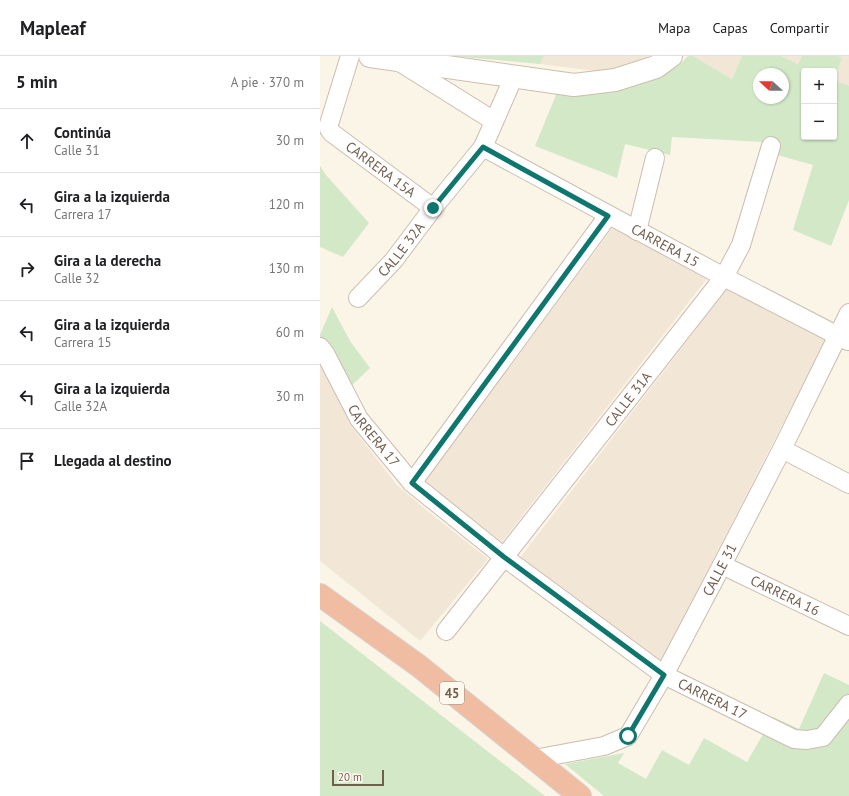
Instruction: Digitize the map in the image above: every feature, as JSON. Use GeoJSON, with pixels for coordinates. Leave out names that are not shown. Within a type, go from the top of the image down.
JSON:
{"type":"FeatureCollection","features":[{"type":"Feature","properties":{"kind":"highway","name":"45"},"geometry":{"type":"LineString","coordinates":[[320,595],[419,666],[580,796]]}},
{"type":"Feature","properties":{"kind":"street","name":"CARRERA 15A"},"geometry":{"type":"LineString","coordinates":[[350,56],[329,124],[329,129],[332,133],[433,208]]}},
{"type":"Feature","properties":{"kind":"street"},"geometry":{"type":"LineString","coordinates":[[370,56],[574,84],[615,80],[656,67],[671,56]]}},
{"type":"Feature","properties":{"kind":"street"},"geometry":{"type":"LineString","coordinates":[[397,60],[494,121]]}},
{"type":"Feature","properties":{"kind":"street","name":"CALLE 32A"},"geometry":{"type":"LineString","coordinates":[[358,298],[394,260],[433,208],[483,147],[514,76]]}},
{"type":"Feature","properties":{"kind":"street","name":"CALLE 31A"},"geometry":{"type":"LineString","coordinates":[[446,631],[724,277],[741,245],[771,146]]}},
{"type":"Feature","properties":{"kind":"street","name":"CARRERA 15"},"geometry":{"type":"LineString","coordinates":[[483,147],[608,216],[843,339]]}},
{"type":"Feature","properties":{"kind":"street"},"geometry":{"type":"LineString","coordinates":[[637,231],[655,158]]}},
{"type":"Feature","properties":{"kind":"street"},"geometry":{"type":"LineString","coordinates":[[412,483],[608,216]]}},
{"type":"Feature","properties":{"kind":"street","name":"CALLE 31"},"geometry":{"type":"LineString","coordinates":[[534,759],[604,746],[628,736],[664,675],[782,449],[843,339],[849,313]]}},
{"type":"Feature","properties":{"kind":"street","name":"CARRERA 17"},"geometry":{"type":"LineString","coordinates":[[320,347],[326,355],[359,419],[412,483],[504,557],[664,675],[794,739],[807,740],[823,736],[849,704]]}},
{"type":"Feature","properties":{"kind":"street"},"geometry":{"type":"LineString","coordinates":[[782,449],[849,484]]}},
{"type":"Feature","properties":{"kind":"street","name":"CARRERA 16"},"geometry":{"type":"LineString","coordinates":[[722,565],[849,626]]}},
{"type":"Feature","properties":{"kind":"shaded area"},"geometry":{"type":"Polygon","coordinates":[[[544,56],[656,56],[604,72],[540,64],[544,56]]]}},
{"type":"Feature","properties":{"kind":"shaded area"},"geometry":{"type":"Polygon","coordinates":[[[693,56],[742,56],[732,79],[693,56]]]}},
{"type":"Feature","properties":{"kind":"shaded area"},"geometry":{"type":"Polygon","coordinates":[[[781,56],[802,56],[798,64],[781,56]]]}},
{"type":"Feature","properties":{"kind":"shaded area"},"geometry":{"type":"Polygon","coordinates":[[[838,56],[849,56],[849,86],[837,81],[837,72],[842,58],[838,56]]]}},
{"type":"Feature","properties":{"kind":"shaded area"},"geometry":{"type":"Polygon","coordinates":[[[615,225],[709,276],[502,542],[423,481],[615,225]]]}},
{"type":"Feature","properties":{"kind":"shaded area"},"geometry":{"type":"Polygon","coordinates":[[[728,288],[827,338],[661,661],[519,559],[728,288]]]}},
{"type":"Feature","properties":{"kind":"shaded area"},"geometry":{"type":"Polygon","coordinates":[[[320,362],[351,426],[397,485],[488,559],[420,641],[320,561],[320,362]]]}},
{"type":"Feature","properties":{"kind":"green space"},"geometry":{"type":"Polygon","coordinates":[[[453,56],[544,56],[540,64],[453,56]]]}},
{"type":"Feature","properties":{"kind":"green space"},"geometry":{"type":"Polygon","coordinates":[[[688,56],[693,56],[732,79],[742,56],[781,56],[798,64],[802,56],[838,56],[842,58],[837,72],[837,68],[801,68],[801,140],[837,140],[837,81],[849,86],[849,200],[831,246],[793,230],[813,165],[777,155],[781,143],[672,137],[670,155],[625,144],[617,178],[535,146],[558,90],[667,71],[682,62],[688,56]]]}},
{"type":"Feature","properties":{"kind":"green space"},"geometry":{"type":"Polygon","coordinates":[[[320,166],[326,175],[369,223],[343,257],[320,247],[320,166]]]}},
{"type":"Feature","properties":{"kind":"green space"},"geometry":{"type":"Polygon","coordinates":[[[332,307],[350,341],[370,368],[351,386],[320,338],[332,307]]]}},
{"type":"Feature","properties":{"kind":"green space"},"geometry":{"type":"Polygon","coordinates":[[[320,621],[545,796],[320,796],[320,621]]]}},
{"type":"Feature","properties":{"kind":"green space"},"geometry":{"type":"Polygon","coordinates":[[[824,673],[849,685],[849,796],[604,796],[565,764],[624,753],[618,763],[646,779],[662,750],[689,765],[704,738],[747,762],[773,717],[799,729],[824,673]]]}},
{"type":"Feature","properties":{"kind":"route"},"geometry":{"type":"LineString","coordinates":[[433,208],[483,147],[608,216],[412,483],[504,557],[664,675],[628,736]]}}]}
